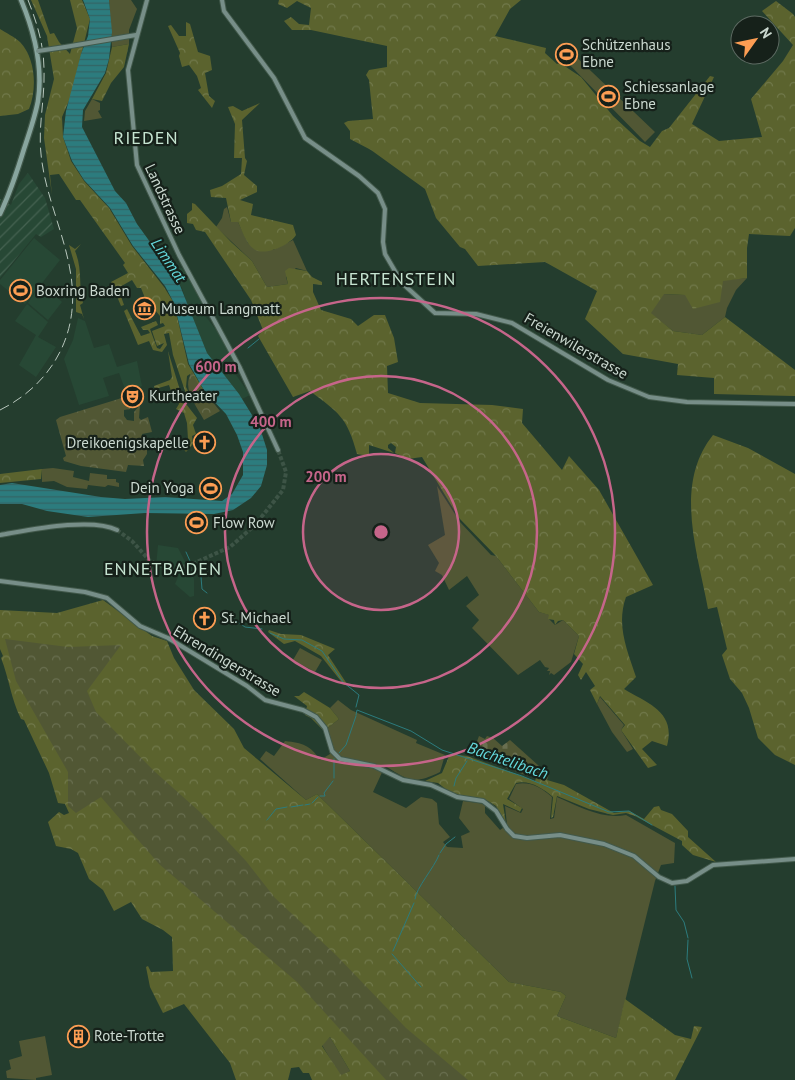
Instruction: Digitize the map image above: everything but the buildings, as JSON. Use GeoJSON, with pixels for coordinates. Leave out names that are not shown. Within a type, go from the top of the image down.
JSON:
{"type":"FeatureCollection","features":[{"type":"Feature","properties":{"kind":"main road"},"geometry":{"type":"LineString","coordinates":[[0,214],[12,187],[37,105],[39,82],[37,52],[21,0]]}},
{"type":"Feature","properties":{"kind":"main road","name":"Landstrasse"},"geometry":{"type":"LineString","coordinates":[[147,0],[136,35],[127,78],[136,165],[179,255],[238,365],[278,449]]}},
{"type":"Feature","properties":{"kind":"main road","name":"Freienwilerstrasse"},"geometry":{"type":"LineString","coordinates":[[222,0],[224,11],[274,78],[306,138],[359,176],[378,193],[385,209],[383,242],[386,254],[402,283],[435,313],[476,314],[512,323],[608,380],[650,397],[687,402],[795,404]]}},
{"type":"Feature","properties":{"kind":"main road"},"geometry":{"type":"LineString","coordinates":[[37,52],[136,35]]}},
{"type":"Feature","properties":{"kind":"main road"},"geometry":{"type":"LineString","coordinates":[[0,535],[67,526],[98,525],[115,529]]}},
{"type":"Feature","properties":{"kind":"main road","name":"Ehrendingerstrasse"},"geometry":{"type":"LineString","coordinates":[[0,580],[103,596],[119,606],[140,626],[184,647],[247,686],[265,700],[275,705],[303,710],[316,717],[325,728],[332,751],[340,759],[374,766],[404,780],[431,785],[457,798],[483,801],[496,811],[510,833],[519,837],[566,836],[618,848],[641,861],[662,879],[672,883],[681,882],[702,869],[716,864],[795,859]]}},
{"type":"Feature","properties":{"kind":"shaded area"},"geometry":{"type":"Polygon","coordinates":[[[28,173],[45,198],[54,229],[41,237],[36,234],[0,278],[0,199],[11,205],[19,184],[28,173]]]}},
{"type":"Feature","properties":{"kind":"shaded area"},"geometry":{"type":"Polygon","coordinates":[[[34,238],[60,260],[42,283],[62,302],[48,320],[28,303],[38,288],[25,304],[0,284],[0,280],[34,238]]]}},
{"type":"Feature","properties":{"kind":"shaded area"},"geometry":{"type":"Polygon","coordinates":[[[182,268],[207,309],[204,311],[206,317],[217,331],[237,366],[232,369],[250,395],[242,399],[228,380],[205,362],[182,288],[173,273],[174,269],[182,268]]]}},
{"type":"Feature","properties":{"kind":"shaded area"},"geometry":{"type":"Polygon","coordinates":[[[27,304],[48,322],[38,337],[56,347],[36,377],[19,365],[36,335],[15,321],[27,304]]]}},
{"type":"Feature","properties":{"kind":"shaded area"},"geometry":{"type":"Polygon","coordinates":[[[78,318],[85,321],[94,348],[109,344],[117,367],[137,361],[142,386],[126,392],[119,373],[103,378],[109,396],[79,405],[64,359],[73,340],[78,318]]]}},
{"type":"Feature","properties":{"kind":"shaded area"},"geometry":{"type":"Polygon","coordinates":[[[158,545],[178,548],[194,579],[194,596],[190,597],[175,584],[179,575],[156,566],[158,545]]]}},
{"type":"Feature","properties":{"kind":"green space"},"geometry":{"type":"Polygon","coordinates":[[[31,0],[38,0],[50,34],[54,33],[70,54],[77,28],[70,0],[82,0],[90,19],[71,96],[62,117],[63,137],[71,161],[84,181],[109,208],[132,246],[174,303],[188,364],[203,389],[190,374],[187,376],[186,387],[190,395],[187,397],[173,355],[169,333],[164,334],[167,345],[162,352],[153,350],[149,341],[138,345],[124,311],[127,309],[141,336],[150,333],[141,327],[156,321],[158,325],[150,329],[157,348],[160,349],[164,343],[157,346],[152,331],[165,326],[163,323],[160,324],[160,316],[145,298],[141,288],[137,288],[132,280],[118,288],[124,305],[121,306],[111,282],[128,273],[123,265],[125,263],[80,200],[76,200],[59,174],[50,175],[52,195],[44,138],[45,115],[54,79],[47,36],[31,0]]]}},
{"type":"Feature","properties":{"kind":"green space"},"geometry":{"type":"Polygon","coordinates":[[[109,0],[131,0],[137,9],[129,30],[129,44],[112,47],[109,0]]]}},
{"type":"Feature","properties":{"kind":"green space"},"geometry":{"type":"Polygon","coordinates":[[[279,0],[521,0],[510,9],[495,36],[546,48],[545,53],[557,64],[560,63],[581,77],[613,116],[640,141],[650,147],[662,131],[669,128],[710,76],[714,77],[692,124],[719,141],[762,137],[751,99],[780,65],[793,45],[780,31],[780,15],[766,15],[762,11],[776,1],[795,17],[795,228],[790,236],[749,234],[747,278],[723,281],[720,302],[693,309],[685,295],[664,294],[651,313],[673,331],[702,335],[725,317],[795,370],[795,396],[714,394],[714,378],[677,375],[678,364],[623,354],[585,319],[597,291],[545,262],[478,266],[436,218],[425,189],[371,150],[350,139],[350,131],[344,123],[373,119],[369,80],[366,75],[369,70],[387,67],[387,46],[311,30],[292,30],[284,21],[291,17],[299,24],[309,25],[311,8],[297,1],[287,8],[278,4],[279,0]]]}},
{"type":"Feature","properties":{"kind":"green space"},"geometry":{"type":"Polygon","coordinates":[[[186,22],[190,24],[198,52],[210,56],[212,70],[205,73],[209,96],[215,101],[212,108],[198,90],[201,88],[197,76],[189,65],[182,67],[180,53],[168,26],[171,25],[179,36],[186,36],[186,22]]]}},
{"type":"Feature","properties":{"kind":"green space"},"geometry":{"type":"Polygon","coordinates":[[[0,29],[18,40],[25,49],[32,65],[34,83],[29,109],[18,114],[0,116],[0,29]]]}},
{"type":"Feature","properties":{"kind":"green space"},"geometry":{"type":"Polygon","coordinates":[[[129,44],[124,67],[111,83],[102,101],[92,99],[106,73],[112,47],[129,44]]]}},
{"type":"Feature","properties":{"kind":"green space","name":"Schiessanlage Ebne"},"geometry":{"type":"Polygon","coordinates":[[[571,52],[655,132],[645,142],[564,59],[571,52]]]}},
{"type":"Feature","properties":{"kind":"green space"},"geometry":{"type":"Polygon","coordinates":[[[92,99],[100,103],[100,110],[98,111],[102,118],[84,121],[85,111],[92,99]]]}},
{"type":"Feature","properties":{"kind":"green space"},"geometry":{"type":"Polygon","coordinates":[[[260,103],[242,120],[245,158],[247,161],[244,175],[257,186],[257,192],[240,200],[253,204],[251,215],[293,225],[296,235],[283,246],[264,252],[251,247],[238,222],[231,222],[226,198],[211,197],[210,190],[222,186],[241,174],[242,158],[234,158],[235,124],[228,107],[233,106],[242,111],[260,103]]]}},
{"type":"Feature","properties":{"kind":"green space"},"geometry":{"type":"Polygon","coordinates":[[[192,203],[252,261],[267,287],[288,284],[285,271],[289,268],[307,271],[312,277],[322,282],[322,285],[313,284],[313,292],[321,310],[351,319],[358,326],[374,315],[385,315],[394,338],[398,362],[387,366],[388,393],[420,403],[492,405],[523,409],[522,423],[562,470],[569,456],[599,490],[653,585],[626,597],[623,607],[622,627],[636,677],[624,689],[658,710],[668,725],[667,746],[652,741],[642,749],[657,765],[648,768],[621,730],[625,725],[600,696],[597,704],[590,690],[595,686],[586,672],[581,680],[578,675],[583,664],[574,654],[579,636],[563,620],[558,621],[555,625],[554,620],[548,619],[549,615],[539,612],[496,556],[459,518],[422,457],[408,459],[395,453],[396,447],[391,443],[388,445],[388,448],[394,453],[369,445],[369,456],[357,454],[350,432],[335,411],[310,391],[293,397],[258,336],[263,330],[251,300],[205,232],[196,230],[193,224],[187,223],[187,214],[192,210],[192,203]]]}},
{"type":"Feature","properties":{"kind":"green space"},"geometry":{"type":"Polygon","coordinates":[[[227,207],[231,222],[238,222],[248,243],[273,250],[293,240],[307,271],[296,268],[286,277],[288,284],[267,287],[252,261],[216,227],[222,218],[224,209],[227,207]]]}},
{"type":"Feature","properties":{"kind":"green space"},"geometry":{"type":"Polygon","coordinates":[[[81,244],[75,251],[79,265],[83,303],[80,305],[84,319],[82,314],[76,312],[76,269],[69,245],[75,249],[81,244]]]}},
{"type":"Feature","properties":{"kind":"green space"},"geometry":{"type":"Polygon","coordinates":[[[747,278],[736,290],[727,308],[725,317],[702,335],[673,331],[650,313],[663,294],[685,295],[723,280],[747,278]]]}},
{"type":"Feature","properties":{"kind":"green space"},"geometry":{"type":"Polygon","coordinates":[[[168,351],[183,400],[197,418],[193,425],[196,434],[192,436],[193,444],[186,452],[180,445],[188,439],[184,413],[176,409],[179,404],[176,397],[173,397],[169,385],[155,389],[154,386],[170,380],[172,377],[168,351]]]}},
{"type":"Feature","properties":{"kind":"green space"},"geometry":{"type":"Polygon","coordinates":[[[192,372],[198,384],[220,411],[204,420],[189,390],[189,378],[192,372]]]}},
{"type":"Feature","properties":{"kind":"green space"},"geometry":{"type":"Polygon","coordinates":[[[125,397],[132,405],[130,409],[124,410],[124,416],[127,420],[134,421],[134,412],[140,405],[139,418],[141,420],[148,417],[152,432],[142,434],[144,444],[147,446],[147,454],[143,460],[144,466],[128,465],[126,472],[81,466],[64,461],[63,458],[66,456],[56,420],[60,417],[125,397]]]}},
{"type":"Feature","properties":{"kind":"green space"},"geometry":{"type":"Polygon","coordinates":[[[713,435],[748,448],[795,474],[795,765],[775,755],[758,738],[749,708],[742,693],[730,679],[722,655],[727,649],[717,607],[708,609],[695,543],[691,497],[694,475],[701,455],[713,435]]]}},
{"type":"Feature","properties":{"kind":"green space"},"geometry":{"type":"Polygon","coordinates":[[[53,468],[74,471],[73,477],[89,481],[90,473],[107,475],[107,479],[116,479],[119,487],[88,485],[87,489],[67,487],[54,481],[42,482],[42,469],[53,468]]]}},
{"type":"Feature","properties":{"kind":"green space"},"geometry":{"type":"Polygon","coordinates":[[[42,469],[41,479],[0,483],[0,474],[42,469]]]}},
{"type":"Feature","properties":{"kind":"green space"},"geometry":{"type":"Polygon","coordinates":[[[437,486],[460,522],[491,555],[496,556],[539,612],[550,615],[549,619],[555,625],[563,620],[579,636],[571,662],[554,675],[551,673],[549,675],[550,671],[547,671],[549,668],[545,667],[540,660],[518,675],[472,628],[479,620],[466,606],[479,595],[467,576],[449,590],[442,575],[435,571],[439,563],[428,545],[445,535],[437,486]]]}},
{"type":"Feature","properties":{"kind":"green space"},"geometry":{"type":"Polygon","coordinates":[[[103,600],[152,636],[167,641],[174,658],[194,690],[234,729],[244,748],[306,800],[317,794],[509,982],[561,992],[566,996],[557,1016],[616,1038],[625,999],[675,1035],[691,1039],[694,1026],[702,1027],[675,1080],[312,1080],[309,1073],[303,1073],[299,1067],[291,1068],[288,1080],[236,1080],[230,1063],[184,1004],[163,1013],[150,987],[146,967],[148,966],[151,972],[173,971],[172,937],[142,919],[131,902],[114,911],[103,890],[89,879],[78,853],[71,849],[56,846],[48,822],[59,812],[64,815],[69,813],[65,804],[58,803],[49,773],[15,704],[1,658],[3,656],[0,649],[0,610],[57,613],[103,600]],[[330,1037],[322,1046],[341,1075],[350,1071],[330,1037]]]}},
{"type":"Feature","properties":{"kind":"green space"},"geometry":{"type":"Polygon","coordinates":[[[269,630],[281,634],[301,635],[335,649],[328,655],[347,684],[344,685],[321,656],[295,641],[284,644],[268,632],[269,630]]]}},
{"type":"Feature","properties":{"kind":"green space"},"geometry":{"type":"Polygon","coordinates":[[[5,639],[68,647],[121,645],[87,691],[96,712],[154,771],[200,812],[246,861],[275,898],[336,955],[406,1028],[468,1080],[386,1080],[297,982],[159,864],[101,797],[76,813],[68,806],[68,772],[16,681],[5,639]]]}},
{"type":"Feature","properties":{"kind":"green space"},"geometry":{"type":"Polygon","coordinates":[[[300,648],[322,660],[315,672],[293,660],[300,648]]]}},
{"type":"Feature","properties":{"kind":"green space"},"geometry":{"type":"Polygon","coordinates":[[[304,692],[330,708],[339,719],[324,731],[311,718],[305,715],[307,706],[294,696],[299,696],[304,692]]]}},
{"type":"Feature","properties":{"kind":"green space"},"geometry":{"type":"Polygon","coordinates":[[[600,697],[624,725],[621,730],[633,749],[627,752],[612,732],[597,704],[600,697]]]}},
{"type":"Feature","properties":{"kind":"green space"},"geometry":{"type":"Polygon","coordinates":[[[338,700],[351,710],[417,740],[416,743],[445,755],[440,772],[424,779],[412,780],[406,778],[385,766],[373,792],[406,808],[421,797],[432,799],[437,803],[439,824],[450,837],[443,842],[447,847],[463,848],[461,836],[470,832],[459,818],[463,801],[485,804],[485,813],[500,830],[507,825],[505,806],[521,813],[523,809],[509,799],[516,784],[521,783],[536,786],[552,797],[550,819],[554,818],[557,797],[600,814],[608,816],[626,815],[675,843],[674,863],[661,865],[655,881],[616,1038],[557,1016],[566,996],[561,992],[509,982],[317,794],[306,800],[260,759],[266,751],[274,756],[285,741],[306,746],[320,760],[330,754],[324,731],[339,719],[330,708],[338,700]]]}},
{"type":"Feature","properties":{"kind":"green space"},"geometry":{"type":"Polygon","coordinates":[[[479,736],[485,739],[487,736],[493,738],[502,746],[510,740],[539,766],[528,776],[472,755],[479,736]]]}},
{"type":"Feature","properties":{"kind":"green space"},"geometry":{"type":"Polygon","coordinates":[[[450,754],[467,756],[535,781],[538,771],[549,774],[547,780],[564,785],[614,813],[629,811],[644,819],[654,807],[659,806],[661,810],[672,814],[688,831],[688,837],[716,862],[693,855],[682,845],[682,841],[626,813],[613,815],[589,809],[557,796],[553,817],[551,818],[553,797],[540,788],[521,782],[516,783],[507,799],[522,808],[520,812],[503,804],[506,824],[496,806],[488,801],[452,794],[438,783],[425,781],[442,773],[450,754]]]}},
{"type":"Feature","properties":{"kind":"green space"},"geometry":{"type":"Polygon","coordinates":[[[45,1036],[52,1075],[36,1078],[36,1080],[7,1078],[6,1071],[11,1069],[9,1060],[22,1056],[19,1041],[45,1036]]]}},
{"type":"Feature","properties":{"kind":"green space"},"geometry":{"type":"Polygon","coordinates":[[[330,1037],[350,1071],[340,1076],[322,1045],[330,1037]]]}},
{"type":"Feature","properties":{"kind":"water","name":"Limmat"},"geometry":{"type":"Polygon","coordinates":[[[83,0],[109,0],[112,32],[109,59],[105,73],[83,110],[82,127],[115,191],[126,203],[137,224],[158,253],[166,260],[179,283],[207,353],[239,394],[260,428],[267,450],[267,465],[261,486],[251,498],[233,510],[214,514],[145,513],[88,517],[47,511],[22,504],[0,504],[0,485],[12,483],[101,497],[125,499],[165,497],[222,501],[232,494],[243,475],[243,452],[237,435],[226,414],[205,392],[189,364],[174,303],[165,286],[133,246],[110,208],[84,180],[72,161],[63,137],[66,111],[81,54],[88,36],[90,19],[83,0]]]}},
{"type":"Feature","properties":{"kind":"waterway"},"geometry":{"type":"LineString","coordinates":[[248,348],[259,339]]}},
{"type":"Feature","properties":{"kind":"waterway","name":"Bachtelibach"},"geometry":{"type":"LineString","coordinates":[[186,552],[190,561]]}},
{"type":"Feature","properties":{"kind":"waterway","name":"Bachtelibach"},"geometry":{"type":"LineString","coordinates":[[200,565],[202,589],[207,593]]}},
{"type":"Feature","properties":{"kind":"waterway","name":"Bachtelibach"},"geometry":{"type":"LineString","coordinates":[[226,614],[245,627],[262,629]]}},
{"type":"Feature","properties":{"kind":"waterway","name":"Bachtelibach"},"geometry":{"type":"LineString","coordinates":[[270,633],[284,639],[302,640],[322,651],[343,682],[359,695],[356,707]]}},
{"type":"Feature","properties":{"kind":"waterway","name":"Bachtelibach"},"geometry":{"type":"LineString","coordinates":[[356,715],[357,710],[411,731],[442,750],[522,776],[609,812],[629,811],[652,825]]}},
{"type":"Feature","properties":{"kind":"waterway"},"geometry":{"type":"LineString","coordinates":[[339,753],[346,745],[356,716]]}},
{"type":"Feature","properties":{"kind":"waterway"},"geometry":{"type":"LineString","coordinates":[[334,759],[334,778]]}},
{"type":"Feature","properties":{"kind":"waterway"},"geometry":{"type":"LineString","coordinates":[[454,786],[456,778],[467,761]]}},
{"type":"Feature","properties":{"kind":"waterway"},"geometry":{"type":"LineString","coordinates":[[320,796],[325,796],[324,793],[333,781]]}},
{"type":"Feature","properties":{"kind":"waterway"},"geometry":{"type":"LineString","coordinates":[[312,803],[318,797]]}},
{"type":"Feature","properties":{"kind":"waterway"},"geometry":{"type":"LineString","coordinates":[[305,805],[310,804]]}},
{"type":"Feature","properties":{"kind":"waterway"},"geometry":{"type":"LineString","coordinates":[[291,807],[303,805]]}},
{"type":"Feature","properties":{"kind":"waterway"},"geometry":{"type":"LineString","coordinates":[[267,820],[276,809],[287,807]]}},
{"type":"Feature","properties":{"kind":"waterway"},"geometry":{"type":"LineString","coordinates":[[440,853],[446,844],[455,837]]}},
{"type":"Feature","properties":{"kind":"waterway"},"geometry":{"type":"LineString","coordinates":[[415,899],[418,889],[439,855]]}},
{"type":"Feature","properties":{"kind":"waterway"},"geometry":{"type":"LineString","coordinates":[[675,886],[676,910],[684,922],[688,938]]}},
{"type":"Feature","properties":{"kind":"waterway"},"geometry":{"type":"LineString","coordinates":[[393,951],[414,903]]}},
{"type":"Feature","properties":{"kind":"waterway"},"geometry":{"type":"LineString","coordinates":[[688,940],[687,959],[692,978]]}},
{"type":"Feature","properties":{"kind":"waterway"},"geometry":{"type":"LineString","coordinates":[[392,954],[421,987]]}},
{"type":"Feature","properties":{"kind":"tunnel"},"geometry":{"type":"LineString","coordinates":[[117,530],[132,541],[150,561],[168,568],[188,566],[230,547],[255,525],[283,490],[286,472],[278,450]]}},
{"type":"Feature","properties":{"kind":"railway"},"geometry":{"type":"LineString","coordinates":[[0,410],[18,399],[48,371],[66,337],[71,318],[73,297],[68,260],[43,170],[40,133],[44,61],[39,34],[28,0]]}},
{"type":"Feature","properties":{"kind":"place","name":"Schützenhaus Ebne"},"geometry":{"type":"Point","coordinates":[566,54]}},
{"type":"Feature","properties":{"kind":"place","name":"Schiessanlage Ebne"},"geometry":{"type":"Point","coordinates":[608,96]}},
{"type":"Feature","properties":{"kind":"place","name":"Boxring Baden"},"geometry":{"type":"Point","coordinates":[20,291]}},
{"type":"Feature","properties":{"kind":"place","name":"Museum Langmatt"},"geometry":{"type":"Point","coordinates":[145,309]}},
{"type":"Feature","properties":{"kind":"place","name":"Kurtheater"},"geometry":{"type":"Point","coordinates":[133,396]}},
{"type":"Feature","properties":{"kind":"place","name":"Dreikoenigskapelle"},"geometry":{"type":"Point","coordinates":[205,443]}},
{"type":"Feature","properties":{"kind":"place","name":"Dein Yoga"},"geometry":{"type":"Point","coordinates":[210,488]}},
{"type":"Feature","properties":{"kind":"place","name":"Flow Row"},"geometry":{"type":"Point","coordinates":[197,523]}},
{"type":"Feature","properties":{"kind":"place","name":"St. Michael"},"geometry":{"type":"Point","coordinates":[205,618]}},
{"type":"Feature","properties":{"kind":"place","name":"Rote-Trotte"},"geometry":{"type":"Point","coordinates":[78,1036]}},
{"type":"Feature","properties":{"kind":"district","name":"RIEDEN"},"geometry":{"type":"Point","coordinates":[146,138]}},
{"type":"Feature","properties":{"kind":"district","name":"HERTENSTEIN"},"geometry":{"type":"Point","coordinates":[396,279]}},
{"type":"Feature","properties":{"kind":"district","name":"ENNETBADEN"},"geometry":{"type":"Point","coordinates":[163,569]}}]}
